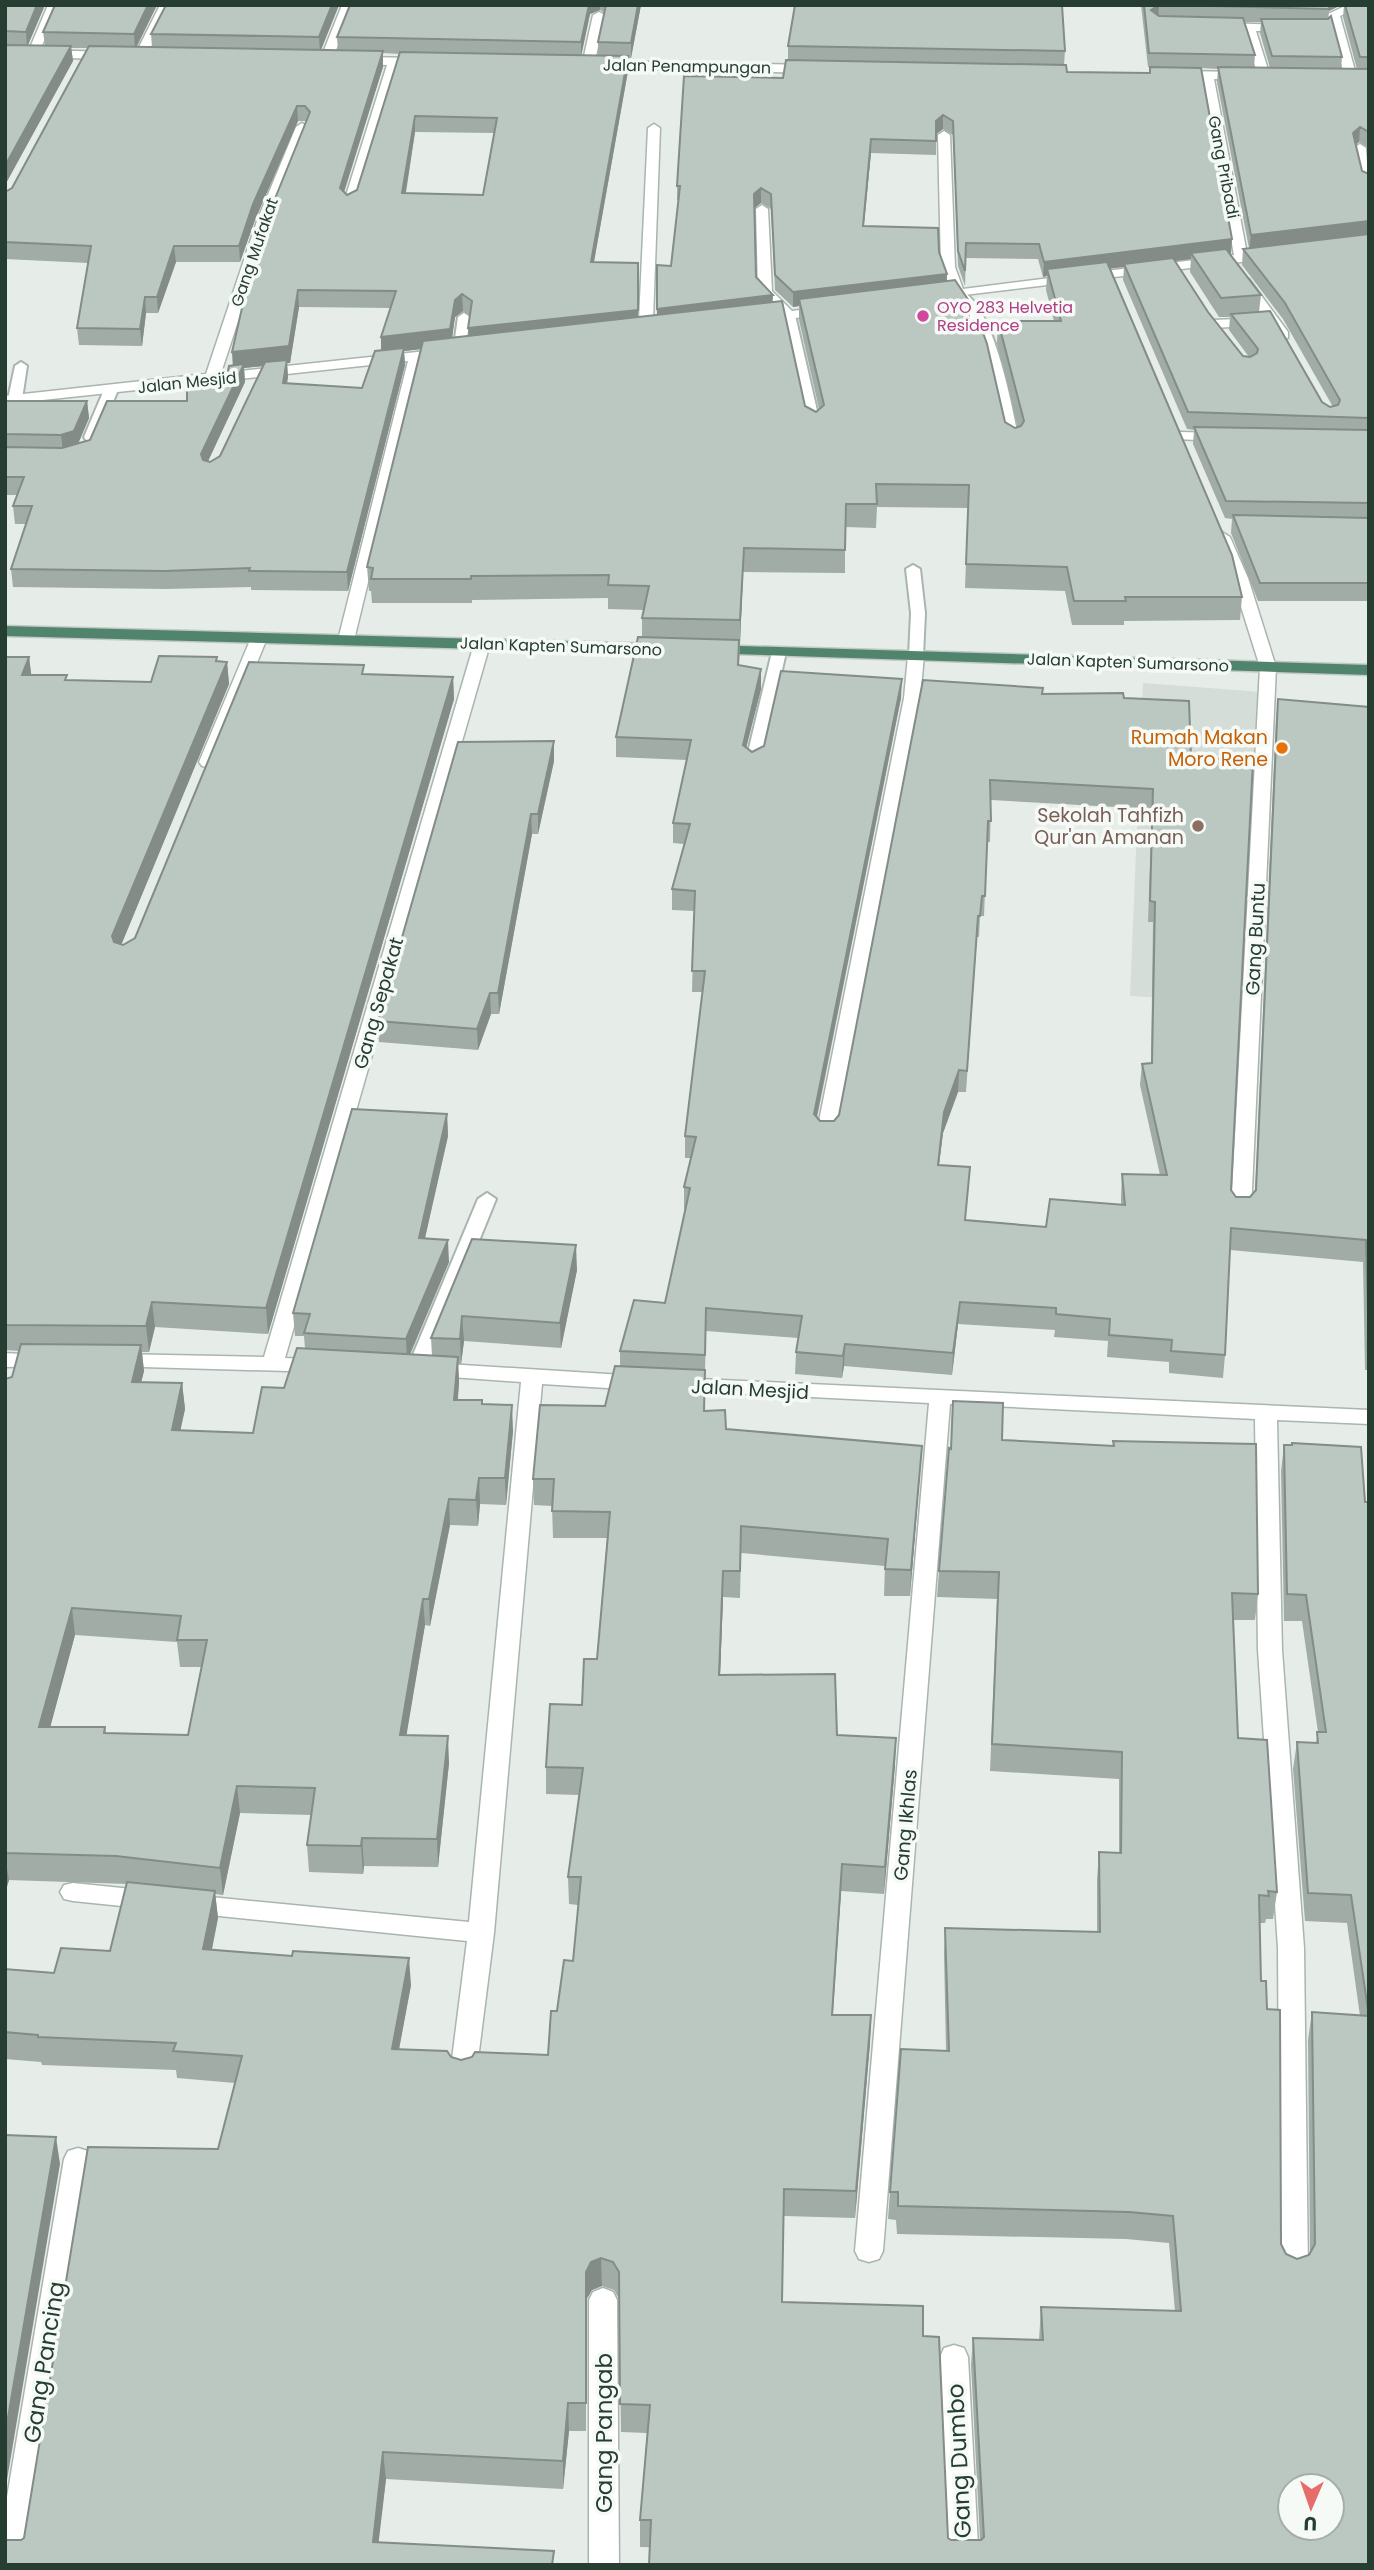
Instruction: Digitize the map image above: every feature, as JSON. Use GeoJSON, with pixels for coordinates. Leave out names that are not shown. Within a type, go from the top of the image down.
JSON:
{"type":"FeatureCollection","features":[{"type":"Feature","properties":{"kind":"highway","name":"Jalan Kapten Sumarsono"},"geometry":{"type":"LineString","coordinates":[[5,631],[1369,670]]}},
{"type":"Feature","properties":{"kind":"street"},"geometry":{"type":"LineString","coordinates":[[33,54],[54,5]]}},
{"type":"Feature","properties":{"kind":"street"},"geometry":{"type":"LineString","coordinates":[[5,53],[33,54],[81,62],[147,57],[166,5]]}},
{"type":"Feature","properties":{"kind":"street"},"geometry":{"type":"LineString","coordinates":[[348,5],[319,60],[435,62]]}},
{"type":"Feature","properties":{"kind":"street"},"geometry":{"type":"LineString","coordinates":[[1359,5],[1334,14],[1345,78],[1369,78]]}},
{"type":"Feature","properties":{"kind":"street"},"geometry":{"type":"LineString","coordinates":[[588,65],[598,15]]}},
{"type":"Feature","properties":{"kind":"street"},"geometry":{"type":"LineString","coordinates":[[1210,26],[1298,28]]}},
{"type":"Feature","properties":{"kind":"street"},"geometry":{"type":"LineString","coordinates":[[1166,75],[1270,76],[1250,27]]}},
{"type":"Feature","properties":{"kind":"street"},"geometry":{"type":"LineString","coordinates":[[349,205],[394,61]]}},
{"type":"Feature","properties":{"kind":"street","name":"Jalan Penampungan"},"geometry":{"type":"LineString","coordinates":[[574,65],[822,69]]}},
{"type":"Feature","properties":{"kind":"street","name":"Gang Pribadi"},"geometry":{"type":"LineString","coordinates":[[1207,75],[1235,259]]}},
{"type":"Feature","properties":{"kind":"street","name":"Gang Mufakat"},"geometry":{"type":"LineString","coordinates":[[212,379],[264,221],[302,127]]}},
{"type":"Feature","properties":{"kind":"street"},"geometry":{"type":"LineString","coordinates":[[651,332],[646,320],[654,128]]}},
{"type":"Feature","properties":{"kind":"street"},"geometry":{"type":"LineString","coordinates":[[944,135],[948,267],[958,293]]}},
{"type":"Feature","properties":{"kind":"street"},"geometry":{"type":"LineString","coordinates":[[1360,148],[1369,186]]}},
{"type":"Feature","properties":{"kind":"street"},"geometry":{"type":"LineString","coordinates":[[762,209],[765,292],[789,315]]}},
{"type":"Feature","properties":{"kind":"street"},"geometry":{"type":"LineString","coordinates":[[919,298],[1180,272],[1235,259],[1280,254]]}},
{"type":"Feature","properties":{"kind":"street"},"geometry":{"type":"LineString","coordinates":[[1235,259],[1293,353]]}},
{"type":"Feature","properties":{"kind":"street"},"geometry":{"type":"LineString","coordinates":[[748,320],[841,308]]}},
{"type":"Feature","properties":{"kind":"street"},"geometry":{"type":"LineString","coordinates":[[1214,324],[1274,321]]}},
{"type":"Feature","properties":{"kind":"street","name":"Jalan Mesjid"},"geometry":{"type":"LineString","coordinates":[[10,399],[212,379],[257,381],[416,356],[466,351]]}},
{"type":"Feature","properties":{"kind":"street"},"geometry":{"type":"LineString","coordinates":[[346,640],[416,356]]}},
{"type":"Feature","properties":{"kind":"street"},"geometry":{"type":"LineString","coordinates":[[1179,436],[1233,437]]}},
{"type":"Feature","properties":{"kind":"street"},"geometry":{"type":"LineString","coordinates":[[1224,525],[1268,667]]}},
{"type":"Feature","properties":{"kind":"street"},"geometry":{"type":"LineString","coordinates":[[200,780],[259,638]]}},
{"type":"Feature","properties":{"kind":"street","name":"Gang Sepakat"},"geometry":{"type":"LineString","coordinates":[[273,1363],[482,644]]}},
{"type":"Feature","properties":{"kind":"street"},"geometry":{"type":"LineString","coordinates":[[826,1136],[912,698],[916,656]]}},
{"type":"Feature","properties":{"kind":"street","name":"Gang Buntu"},"geometry":{"type":"LineString","coordinates":[[1241,1212],[1268,667]]}},
{"type":"Feature","properties":{"kind":"street"},"geometry":{"type":"LineString","coordinates":[[8,1385],[10,1360],[69,1361]]}},
{"type":"Feature","properties":{"kind":"street"},"geometry":{"type":"LineString","coordinates":[[96,1361],[339,1366]]}},
{"type":"Feature","properties":{"kind":"street","name":"Jalan Mesjid"},"geometry":{"type":"LineString","coordinates":[[391,1368],[940,1399],[1369,1417]]}},
{"type":"Feature","properties":{"kind":"street"},"geometry":{"type":"LineString","coordinates":[[463,2075],[481,1933],[532,1376]]}},
{"type":"Feature","properties":{"kind":"street","name":"Gang Ikhlas"},"geometry":{"type":"LineString","coordinates":[[869,2250],[940,1399]]}},
{"type":"Feature","properties":{"kind":"street"},"geometry":{"type":"LineString","coordinates":[[1266,1413],[1270,1650],[1291,1948],[1294,2272]]}},
{"type":"Feature","properties":{"kind":"street"},"geometry":{"type":"LineString","coordinates":[[74,1892],[481,1933]]}},
{"type":"Feature","properties":{"kind":"street","name":"Gang Pancing"},"geometry":{"type":"LineString","coordinates":[[10,2565],[78,2159]]}},
{"type":"Feature","properties":{"kind":"street","name":"Gang Pangab"},"geometry":{"type":"LineString","coordinates":[[603,2300],[604,2565]]}},
{"type":"Feature","properties":{"kind":"street","name":"Gang Dumbo"},"geometry":{"type":"LineString","coordinates":[[954,2357],[964,2565]]}},
{"type":"Feature","properties":{"kind":"lane"},"geometry":{"type":"LineString","coordinates":[[958,293],[972,308],[991,346],[1013,444]]}},
{"type":"Feature","properties":{"kind":"lane"},"geometry":{"type":"LineString","coordinates":[[789,315],[814,428]]}},
{"type":"Feature","properties":{"kind":"lane"},"geometry":{"type":"LineString","coordinates":[[464,317],[466,351]]}},
{"type":"Feature","properties":{"kind":"lane"},"geometry":{"type":"LineString","coordinates":[[10,399],[21,366]]}},
{"type":"Feature","properties":{"kind":"lane"},"geometry":{"type":"LineString","coordinates":[[85,452],[111,390]]}},
{"type":"Feature","properties":{"kind":"lane"},"geometry":{"type":"LineString","coordinates":[[913,569],[918,613],[916,656]]}},
{"type":"Feature","properties":{"kind":"lane"},"geometry":{"type":"LineString","coordinates":[[753,765],[779,652]]}},
{"type":"Feature","properties":{"kind":"lane"},"geometry":{"type":"LineString","coordinates":[[417,1369],[487,1199]]}},
{"type":"Feature","properties":{"kind":"shaded area","name":"Sekolah Tahfizh Qur'an Amanan"},"geometry":{"type":"Polygon","coordinates":[[[1143,683],[1262,692],[1250,1003],[1130,996],[1143,683]]]}},
{"type":"Feature","properties":{"kind":"building"},"geometry":{"type":"Polygon","coordinates":[[[5,5],[37,5],[26,32],[5,31],[5,5]]]}},
{"type":"Feature","properties":{"kind":"building"},"geometry":{"type":"Polygon","coordinates":[[[55,5],[148,5],[134,34],[43,32],[55,5]]]}},
{"type":"Feature","properties":{"kind":"building"},"geometry":{"type":"Polygon","coordinates":[[[166,5],[332,5],[319,37],[151,34],[166,5]]]}},
{"type":"Feature","properties":{"kind":"building"},"geometry":{"type":"Polygon","coordinates":[[[350,5],[589,5],[581,42],[337,37],[350,5]]]}},
{"type":"Feature","properties":{"kind":"building"},"geometry":{"type":"Polygon","coordinates":[[[606,5],[638,5],[631,43],[598,42],[606,5]]]}},
{"type":"Feature","properties":{"kind":"building"},"geometry":{"type":"Polygon","coordinates":[[[795,5],[1062,5],[1065,51],[788,46],[795,5]]]}},
{"type":"Feature","properties":{"kind":"building"},"geometry":{"type":"Polygon","coordinates":[[[1144,5],[1159,5],[1151,10],[1159,16],[1243,18],[1255,55],[1149,53],[1144,5]]]}},
{"type":"Feature","properties":{"kind":"building"},"geometry":{"type":"Polygon","coordinates":[[[1170,5],[1329,5],[1329,9],[1170,5]]]}},
{"type":"Feature","properties":{"kind":"building"},"geometry":{"type":"Polygon","coordinates":[[[1345,5],[1369,5],[1369,57],[1360,57],[1345,5]]]}},
{"type":"Feature","properties":{"kind":"building"},"geometry":{"type":"Polygon","coordinates":[[[1331,16],[1342,57],[1272,56],[1261,19],[1328,19],[1331,16]]]}},
{"type":"Feature","properties":{"kind":"building"},"geometry":{"type":"Polygon","coordinates":[[[5,45],[71,46],[5,166],[5,45]]]}},
{"type":"Feature","properties":{"kind":"building"},"geometry":{"type":"Polygon","coordinates":[[[89,46],[383,51],[340,188],[347,195],[357,190],[400,52],[628,56],[591,262],[638,263],[638,310],[468,328],[472,301],[462,294],[455,300],[450,329],[381,337],[396,291],[298,290],[289,346],[232,352],[249,277],[272,206],[310,112],[305,106],[297,106],[253,204],[239,246],[174,246],[157,297],[145,297],[140,329],[77,328],[91,246],[5,242],[5,192],[12,188],[89,46]],[[415,116],[402,193],[483,195],[497,118],[415,116]]]}},
{"type":"Feature","properties":{"kind":"building"},"geometry":{"type":"Polygon","coordinates":[[[786,60],[1066,65],[1067,72],[1150,73],[1150,67],[1201,68],[1232,239],[1044,262],[1039,244],[966,243],[965,271],[958,251],[953,121],[943,115],[936,121],[936,141],[871,139],[863,226],[938,228],[939,252],[947,274],[793,292],[775,275],[771,194],[761,188],[754,194],[756,277],[773,295],[657,309],[657,265],[671,266],[680,186],[677,186],[684,76],[783,78],[786,60]]]}},
{"type":"Feature","properties":{"kind":"building"},"geometry":{"type":"Polygon","coordinates":[[[1218,67],[1369,69],[1369,132],[1360,127],[1353,133],[1362,171],[1369,174],[1369,221],[1251,235],[1218,67]]]}},
{"type":"Feature","properties":{"kind":"building"},"geometry":{"type":"Polygon","coordinates":[[[1369,234],[1369,418],[1188,412],[1124,264],[1173,258],[1208,312],[1243,356],[1250,357],[1257,353],[1258,349],[1231,314],[1270,311],[1322,402],[1330,407],[1338,405],[1340,400],[1285,303],[1243,249],[1369,234]]]}},
{"type":"Feature","properties":{"kind":"building"},"geometry":{"type":"Polygon","coordinates":[[[1226,249],[1261,295],[1221,298],[1191,253],[1226,249]]]}},
{"type":"Feature","properties":{"kind":"building"},"geometry":{"type":"Polygon","coordinates":[[[1107,262],[1232,555],[1242,597],[1125,597],[1126,601],[1074,601],[1067,567],[966,564],[969,485],[876,484],[877,504],[846,504],[845,550],[744,548],[740,620],[642,618],[649,586],[608,585],[609,575],[371,579],[373,568],[367,567],[423,341],[782,301],[805,406],[816,412],[824,405],[799,299],[955,280],[969,301],[969,321],[979,321],[1005,422],[1015,428],[1021,426],[1024,421],[998,321],[1061,321],[1047,269],[1107,262]]]}},
{"type":"Feature","properties":{"kind":"building"},"geometry":{"type":"Polygon","coordinates":[[[404,348],[347,572],[249,571],[250,568],[164,571],[11,569],[32,506],[13,506],[24,477],[5,477],[5,447],[62,448],[90,440],[107,401],[187,401],[187,386],[225,386],[229,366],[244,364],[201,454],[203,460],[210,462],[220,456],[265,362],[287,360],[283,383],[362,388],[375,351],[404,348]]]}},
{"type":"Feature","properties":{"kind":"building"},"geometry":{"type":"Polygon","coordinates":[[[5,401],[87,401],[74,431],[61,435],[5,434],[5,401]]]}},
{"type":"Feature","properties":{"kind":"building"},"geometry":{"type":"Polygon","coordinates":[[[1194,427],[1369,430],[1369,503],[1226,501],[1194,427]]]}},
{"type":"Feature","properties":{"kind":"building"},"geometry":{"type":"Polygon","coordinates":[[[1233,515],[1369,518],[1369,583],[1260,583],[1233,515]]]}},
{"type":"Feature","properties":{"kind":"building"},"geometry":{"type":"Polygon","coordinates":[[[638,637],[739,640],[738,665],[761,669],[743,745],[752,752],[764,746],[781,671],[902,679],[814,1114],[820,1121],[834,1121],[839,1115],[923,680],[1043,688],[1042,694],[1123,693],[1124,698],[1189,701],[1191,757],[1253,761],[1231,1190],[1236,1197],[1250,1197],[1256,1190],[1278,699],[1369,707],[1369,1348],[1366,1240],[1231,1228],[1225,1355],[1171,1351],[1172,1340],[1109,1335],[1110,1319],[1056,1314],[1056,1308],[960,1302],[953,1353],[845,1344],[843,1356],[796,1352],[802,1316],[706,1308],[705,1355],[620,1351],[634,1300],[665,1303],[690,1188],[684,1187],[696,1137],[685,1136],[705,971],[692,971],[695,891],[672,889],[690,824],[673,823],[691,740],[616,737],[638,637]],[[990,780],[991,821],[988,821],[985,896],[982,896],[978,916],[967,1071],[959,1070],[944,1112],[938,1165],[970,1167],[965,1220],[1046,1227],[1050,1199],[1125,1205],[1122,1174],[1167,1175],[1142,1064],[1152,1063],[1155,902],[1150,901],[1153,789],[990,780]]]}},
{"type":"Feature","properties":{"kind":"building"},"geometry":{"type":"Polygon","coordinates":[[[159,656],[217,657],[216,661],[227,662],[112,936],[114,942],[123,945],[135,938],[249,662],[364,665],[362,674],[453,677],[266,1308],[152,1302],[146,1326],[5,1325],[5,657],[29,657],[22,675],[67,675],[65,680],[151,682],[159,656]]]}},
{"type":"Feature","properties":{"kind":"building"},"geometry":{"type":"Polygon","coordinates":[[[554,741],[538,814],[531,814],[498,993],[490,993],[477,1029],[378,1021],[458,742],[554,741]]]}},
{"type":"Feature","properties":{"kind":"building"},"geometry":{"type":"Polygon","coordinates":[[[352,1109],[447,1114],[419,1238],[448,1240],[406,1339],[304,1333],[310,1314],[293,1313],[352,1109]]]}},
{"type":"Feature","properties":{"kind":"building"},"geometry":{"type":"Polygon","coordinates":[[[472,1239],[576,1245],[560,1323],[462,1316],[460,1339],[431,1338],[472,1239]]]}},
{"type":"Feature","properties":{"kind":"building"},"geometry":{"type":"Polygon","coordinates":[[[21,1344],[141,1345],[132,1382],[182,1383],[172,1430],[253,1433],[262,1387],[284,1388],[297,1348],[458,1357],[454,1400],[482,1400],[482,1404],[512,1405],[505,1478],[479,1478],[476,1500],[449,1499],[429,1599],[423,1599],[400,1735],[448,1736],[437,1839],[362,1838],[361,1846],[307,1845],[315,1788],[237,1786],[220,1868],[116,1856],[5,1853],[5,1379],[12,1377],[21,1344]],[[72,1608],[39,1727],[105,1727],[104,1733],[188,1735],[207,1640],[177,1640],[181,1616],[72,1608]]]}},
{"type":"Feature","properties":{"kind":"building"},"geometry":{"type":"Polygon","coordinates":[[[615,1366],[705,1370],[704,1411],[725,1410],[726,1429],[922,1446],[911,1570],[885,1569],[888,1539],[741,1526],[740,1571],[723,1571],[719,1675],[835,1674],[837,1735],[896,1738],[885,1867],[842,1864],[832,2015],[871,2015],[856,2191],[784,2189],[782,2302],[923,2306],[923,2336],[939,2337],[948,2538],[951,2540],[981,2540],[984,2537],[973,2338],[1043,2340],[1041,2307],[1181,2311],[1173,2216],[1129,2212],[898,2206],[898,2192],[890,2192],[901,2049],[949,2051],[945,1928],[1100,1932],[1099,1852],[1121,1853],[1122,1752],[992,1744],[999,1572],[939,1571],[953,1401],[1003,1403],[1002,1440],[1114,1446],[1113,1441],[1256,1444],[1258,1594],[1232,1593],[1238,1738],[1267,1740],[1277,1892],[1268,1891],[1269,1896],[1259,1895],[1261,1981],[1266,1981],[1267,2009],[1280,2010],[1281,2244],[1286,2254],[1297,2259],[1309,2255],[1315,2244],[1312,2012],[1369,2016],[1369,2565],[649,2565],[651,2520],[640,2520],[650,2405],[620,2404],[619,2272],[613,2262],[601,2258],[591,2262],[586,2272],[586,2403],[568,2403],[563,2461],[383,2452],[373,2542],[554,2551],[552,2565],[5,2565],[5,2540],[24,2538],[88,2147],[218,2149],[242,2056],[173,2051],[176,2043],[38,2037],[5,2032],[5,1969],[54,1973],[61,1948],[110,1951],[127,1882],[215,1891],[203,1949],[292,1956],[293,1951],[409,1958],[392,2049],[447,2051],[451,2057],[461,2060],[472,2057],[475,2052],[548,2055],[551,2011],[557,2011],[564,1960],[573,1961],[581,1877],[568,1877],[583,1768],[546,1767],[550,1704],[582,1705],[584,1659],[597,1659],[610,1512],[552,1511],[554,1479],[533,1479],[540,1405],[605,1406],[615,1366]]]}},
{"type":"Feature","properties":{"kind":"building"},"geometry":{"type":"Polygon","coordinates":[[[1292,1443],[1361,1447],[1365,1502],[1369,1502],[1369,2016],[1351,1895],[1308,1893],[1297,1742],[1318,1743],[1317,1732],[1326,1732],[1306,1595],[1287,1594],[1284,1445],[1292,1443]]]}},
{"type":"Feature","properties":{"kind":"building"},"geometry":{"type":"Polygon","coordinates":[[[5,2135],[56,2137],[5,2435],[5,2135]]]}},
{"type":"Feature","properties":{"kind":"place","name":"OYO 283 Helvetia Residence"},"geometry":{"type":"Point","coordinates":[923,316]}},
{"type":"Feature","properties":{"kind":"place","name":"Rumah Makan Moro Rene"},"geometry":{"type":"Point","coordinates":[1282,748]}},
{"type":"Feature","properties":{"kind":"place","name":"Sekolah Tahfizh Qur'an Amanan"},"geometry":{"type":"Point","coordinates":[1198,826]}}]}
